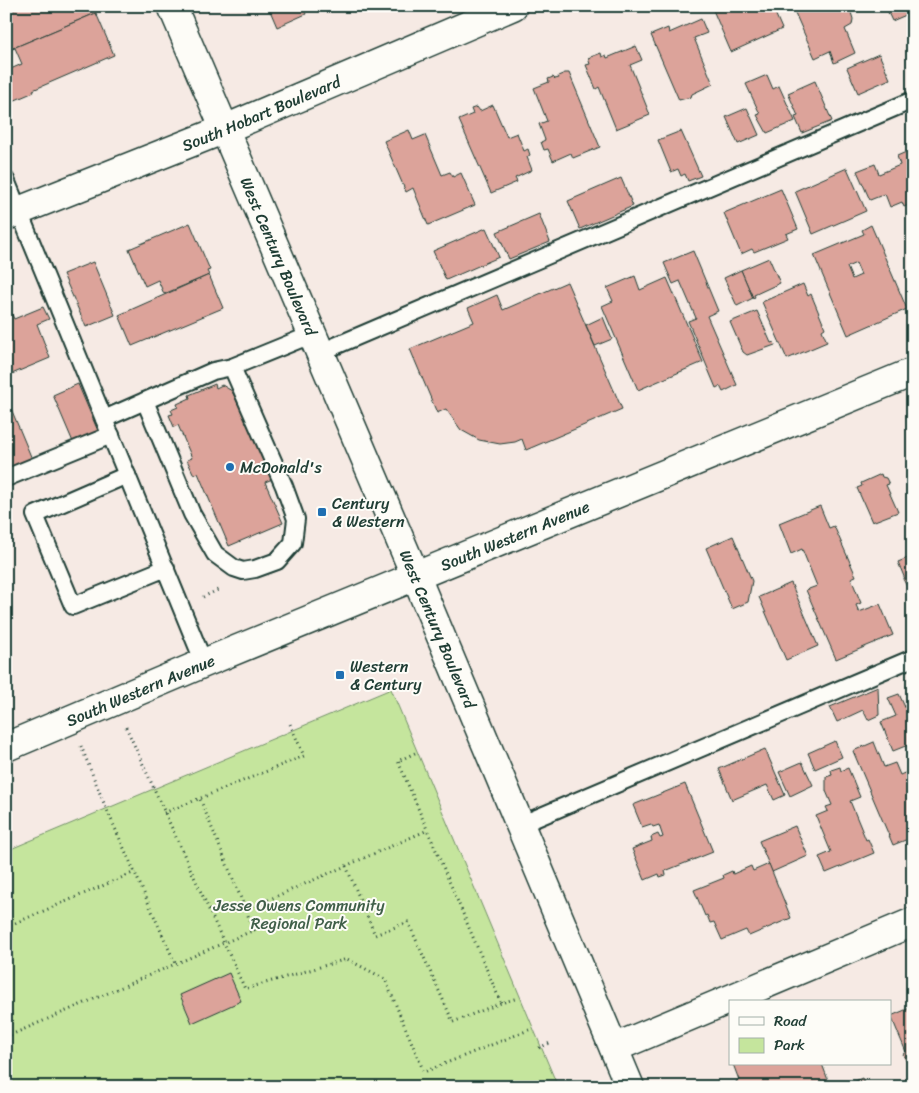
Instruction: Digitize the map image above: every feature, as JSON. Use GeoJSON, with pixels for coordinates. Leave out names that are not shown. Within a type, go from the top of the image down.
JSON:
{"type":"FeatureCollection","features":[{"type":"Feature","properties":{"kind":"main road","name":"West Century Boulevard"},"geometry":{"type":"LineString","coordinates":[[172,6],[317,343],[630,1087]]}},
{"type":"Feature","properties":{"kind":"main road","name":"South Hobart Boulevard"},"geometry":{"type":"LineString","coordinates":[[13,213],[225,129],[513,6]]}},
{"type":"Feature","properties":{"kind":"main road","name":"South Western Avenue"},"geometry":{"type":"LineString","coordinates":[[6,747],[204,663],[913,372]]}},
{"type":"Feature","properties":{"kind":"main road"},"geometry":{"type":"LineString","coordinates":[[614,1048],[913,922]]}},
{"type":"Feature","properties":{"kind":"lane"},"geometry":{"type":"LineString","coordinates":[[104,419],[213,370],[232,367],[317,343],[913,100]]}},
{"type":"Feature","properties":{"kind":"lane"},"geometry":{"type":"LineString","coordinates":[[6,180],[13,213],[111,435],[204,663]]}},
{"type":"Feature","properties":{"kind":"lane"},"geometry":{"type":"LineString","coordinates":[[145,401],[192,514],[215,554],[234,568],[243,571],[277,561],[293,543],[296,519],[280,477],[232,367]]}},
{"type":"Feature","properties":{"kind":"lane"},"geometry":{"type":"LineString","coordinates":[[6,478],[111,435]]}},
{"type":"Feature","properties":{"kind":"lane"},"geometry":{"type":"LineString","coordinates":[[127,475],[35,515],[73,606],[166,568]]}},
{"type":"Feature","properties":{"kind":"lane"},"geometry":{"type":"LineString","coordinates":[[520,825],[913,658]]}},
{"type":"Feature","properties":{"kind":"path"},"geometry":{"type":"LineString","coordinates":[[205,606],[202,597],[240,580],[243,571]]}},
{"type":"Feature","properties":{"kind":"path"},"geometry":{"type":"LineString","coordinates":[[164,813],[304,756],[290,724]]}},
{"type":"Feature","properties":{"kind":"path"},"geometry":{"type":"LineString","coordinates":[[415,753],[398,761],[501,1004]]}},
{"type":"Feature","properties":{"kind":"path"},"geometry":{"type":"LineString","coordinates":[[140,760],[245,989],[347,959],[385,979],[424,1072],[531,1029]]}},
{"type":"Feature","properties":{"kind":"path"},"geometry":{"type":"LineString","coordinates":[[93,778],[176,964]]}},
{"type":"Feature","properties":{"kind":"path"},"geometry":{"type":"LineString","coordinates":[[6,1037],[254,930],[200,799]]}},
{"type":"Feature","properties":{"kind":"path"},"geometry":{"type":"LineString","coordinates":[[245,910],[428,830]]}},
{"type":"Feature","properties":{"kind":"path"},"geometry":{"type":"LineString","coordinates":[[346,866],[375,935],[408,922],[453,1022],[518,998]]}},
{"type":"Feature","properties":{"kind":"path"},"geometry":{"type":"LineString","coordinates":[[6,927],[135,872]]}},
{"type":"Feature","properties":{"kind":"path"},"geometry":{"type":"LineString","coordinates":[[539,1048],[552,1042]]}},
{"type":"Feature","properties":{"kind":"green space","name":"Jesse Owens Community Regional Park"},"geometry":{"type":"Polygon","coordinates":[[[391,689],[558,1087],[6,1087],[6,851],[391,689]]]}},
{"type":"Feature","properties":{"kind":"building"},"geometry":{"type":"Polygon","coordinates":[[[6,6],[22,6],[6,13],[6,6]]]}},
{"type":"Feature","properties":{"kind":"building"},"geometry":{"type":"Polygon","coordinates":[[[22,6],[93,6],[96,13],[6,51],[6,13],[22,6]]]}},
{"type":"Feature","properties":{"kind":"building"},"geometry":{"type":"Polygon","coordinates":[[[268,6],[305,6],[303,7],[306,14],[277,27],[268,6]]]}},
{"type":"Feature","properties":{"kind":"building"},"geometry":{"type":"Polygon","coordinates":[[[720,6],[736,6],[738,11],[750,6],[772,6],[782,29],[731,52],[713,10],[720,6]]]}},
{"type":"Feature","properties":{"kind":"building"},"geometry":{"type":"Polygon","coordinates":[[[792,6],[849,6],[853,19],[852,25],[845,29],[855,53],[834,63],[830,51],[815,58],[792,6]]]}},
{"type":"Feature","properties":{"kind":"building"},"geometry":{"type":"Polygon","coordinates":[[[868,6],[880,6],[870,10],[868,6]]]}},
{"type":"Feature","properties":{"kind":"building"},"geometry":{"type":"Polygon","coordinates":[[[885,6],[913,6],[913,12],[892,21],[885,6]]]}},
{"type":"Feature","properties":{"kind":"building"},"geometry":{"type":"Polygon","coordinates":[[[96,13],[114,55],[33,90],[34,92],[6,104],[6,71],[22,64],[15,48],[6,51],[96,13]]]}},
{"type":"Feature","properties":{"kind":"building"},"geometry":{"type":"Polygon","coordinates":[[[701,19],[707,33],[694,38],[713,84],[692,94],[691,97],[679,100],[651,35],[668,28],[669,33],[701,19]]]}},
{"type":"Feature","properties":{"kind":"building"},"geometry":{"type":"Polygon","coordinates":[[[636,46],[642,60],[630,65],[650,115],[616,129],[599,87],[596,89],[586,65],[590,64],[588,58],[601,53],[602,57],[606,55],[607,58],[636,46]]]}},
{"type":"Feature","properties":{"kind":"building"},"geometry":{"type":"Polygon","coordinates":[[[879,54],[890,79],[858,93],[847,68],[879,54]]]}},
{"type":"Feature","properties":{"kind":"building"},"geometry":{"type":"Polygon","coordinates":[[[569,73],[600,147],[573,158],[571,153],[553,161],[548,149],[544,150],[541,142],[545,140],[539,124],[547,121],[534,88],[549,82],[548,79],[553,77],[555,79],[559,78],[558,76],[569,73]]]}},
{"type":"Feature","properties":{"kind":"building"},"geometry":{"type":"Polygon","coordinates":[[[767,75],[773,89],[779,86],[795,121],[767,133],[757,115],[760,114],[746,84],[767,75]]]}},
{"type":"Feature","properties":{"kind":"building"},"geometry":{"type":"Polygon","coordinates":[[[815,81],[832,121],[802,133],[795,117],[798,116],[788,93],[815,81]]]}},
{"type":"Feature","properties":{"kind":"building"},"geometry":{"type":"Polygon","coordinates":[[[493,105],[507,137],[517,133],[524,151],[528,149],[530,155],[527,157],[532,170],[515,178],[517,182],[491,193],[459,120],[473,114],[471,109],[477,107],[480,111],[493,105]]]}},
{"type":"Feature","properties":{"kind":"building"},"geometry":{"type":"Polygon","coordinates":[[[747,108],[759,135],[738,144],[726,117],[747,108]]]}},
{"type":"Feature","properties":{"kind":"building"},"geometry":{"type":"Polygon","coordinates":[[[409,130],[413,140],[425,135],[442,175],[450,172],[453,177],[461,173],[475,205],[428,225],[413,188],[406,192],[384,141],[409,130]]]}},
{"type":"Feature","properties":{"kind":"building"},"geometry":{"type":"Polygon","coordinates":[[[681,131],[701,176],[688,181],[685,174],[681,176],[678,169],[671,172],[658,140],[681,131]]]}},
{"type":"Feature","properties":{"kind":"building"},"geometry":{"type":"Polygon","coordinates":[[[913,149],[913,203],[904,207],[902,202],[890,207],[885,194],[870,200],[857,171],[875,164],[879,174],[900,165],[897,156],[913,149]]]}},
{"type":"Feature","properties":{"kind":"building"},"geometry":{"type":"Polygon","coordinates":[[[847,168],[866,211],[813,234],[795,191],[847,168]]]}},
{"type":"Feature","properties":{"kind":"building"},"geometry":{"type":"Polygon","coordinates":[[[621,178],[633,206],[580,229],[568,201],[621,178]]]}},
{"type":"Feature","properties":{"kind":"building"},"geometry":{"type":"Polygon","coordinates":[[[781,189],[798,229],[786,234],[788,238],[754,252],[752,249],[741,254],[724,213],[781,189]]]}},
{"type":"Feature","properties":{"kind":"building"},"geometry":{"type":"Polygon","coordinates":[[[539,214],[550,242],[509,259],[497,232],[539,214]]]}},
{"type":"Feature","properties":{"kind":"building"},"geometry":{"type":"Polygon","coordinates":[[[190,223],[210,270],[207,271],[209,275],[164,294],[158,280],[145,286],[129,249],[190,223]]]}},
{"type":"Feature","properties":{"kind":"building"},"geometry":{"type":"Polygon","coordinates":[[[871,225],[907,309],[848,335],[814,255],[864,234],[862,230],[871,225]],[[856,263],[847,267],[852,279],[861,275],[856,263]]]}},
{"type":"Feature","properties":{"kind":"building"},"geometry":{"type":"Polygon","coordinates":[[[486,228],[499,257],[446,280],[433,251],[486,228]]]}},
{"type":"Feature","properties":{"kind":"building"},"geometry":{"type":"Polygon","coordinates":[[[693,251],[718,311],[707,316],[737,385],[723,392],[720,386],[716,388],[688,321],[696,318],[680,281],[673,284],[664,263],[693,251]]]}},
{"type":"Feature","properties":{"kind":"building"},"geometry":{"type":"Polygon","coordinates":[[[769,258],[780,283],[754,295],[755,297],[753,298],[741,270],[769,258]]]}},
{"type":"Feature","properties":{"kind":"building"},"geometry":{"type":"Polygon","coordinates":[[[93,262],[115,315],[86,327],[63,274],[93,262]]]}},
{"type":"Feature","properties":{"kind":"building"},"geometry":{"type":"Polygon","coordinates":[[[741,270],[753,298],[737,306],[724,278],[741,270]]]}},
{"type":"Feature","properties":{"kind":"building"},"geometry":{"type":"Polygon","coordinates":[[[209,275],[223,308],[132,346],[119,315],[209,275]]]}},
{"type":"Feature","properties":{"kind":"building"},"geometry":{"type":"Polygon","coordinates":[[[635,276],[640,290],[667,278],[703,362],[638,390],[602,306],[613,301],[607,288],[635,276]]]}},
{"type":"Feature","properties":{"kind":"building"},"geometry":{"type":"Polygon","coordinates":[[[567,282],[622,409],[526,450],[522,439],[500,444],[479,440],[461,430],[446,409],[437,413],[410,349],[474,322],[468,308],[497,295],[503,310],[567,282]]]}},
{"type":"Feature","properties":{"kind":"building"},"geometry":{"type":"Polygon","coordinates":[[[803,284],[808,296],[811,294],[825,328],[822,330],[827,342],[787,359],[762,302],[803,284]]]}},
{"type":"Feature","properties":{"kind":"building"},"geometry":{"type":"Polygon","coordinates":[[[8,306],[14,319],[43,307],[49,319],[37,324],[50,358],[7,376],[6,307],[8,306]]]}},
{"type":"Feature","properties":{"kind":"building"},"geometry":{"type":"Polygon","coordinates":[[[757,311],[771,343],[774,342],[775,345],[747,355],[743,352],[730,322],[757,311]]]}},
{"type":"Feature","properties":{"kind":"building"},"geometry":{"type":"Polygon","coordinates":[[[603,317],[612,339],[595,346],[586,325],[603,317]]]}},
{"type":"Feature","properties":{"kind":"building"},"geometry":{"type":"Polygon","coordinates":[[[78,384],[98,431],[73,442],[53,395],[78,384]]]}},
{"type":"Feature","properties":{"kind":"building","name":"McDonald's"},"geometry":{"type":"Polygon","coordinates":[[[215,384],[216,388],[222,385],[232,391],[242,412],[246,410],[275,478],[265,482],[283,523],[229,546],[198,473],[194,475],[187,460],[192,458],[178,425],[174,427],[169,415],[173,414],[171,410],[178,407],[177,404],[190,398],[189,395],[215,384]]]}},
{"type":"Feature","properties":{"kind":"building"},"geometry":{"type":"Polygon","coordinates":[[[7,399],[32,459],[9,469],[6,463],[7,399]]]}},
{"type":"Feature","properties":{"kind":"building"},"geometry":{"type":"Polygon","coordinates":[[[881,474],[889,484],[886,485],[898,512],[872,522],[857,488],[862,486],[861,483],[881,474]]]}},
{"type":"Feature","properties":{"kind":"building"},"geometry":{"type":"Polygon","coordinates":[[[820,506],[829,528],[834,526],[856,576],[851,578],[861,603],[856,605],[859,612],[880,604],[893,635],[836,659],[806,590],[817,586],[802,549],[791,554],[779,523],[820,506]]]}},
{"type":"Feature","properties":{"kind":"building"},"geometry":{"type":"Polygon","coordinates":[[[733,536],[752,581],[748,602],[732,609],[706,548],[733,536]]]}},
{"type":"Feature","properties":{"kind":"building"},"geometry":{"type":"Polygon","coordinates":[[[913,554],[913,598],[903,579],[905,579],[898,562],[913,554]]]}},
{"type":"Feature","properties":{"kind":"building"},"geometry":{"type":"Polygon","coordinates":[[[791,583],[818,646],[786,660],[759,597],[791,583]]]}},
{"type":"Feature","properties":{"kind":"building"},"geometry":{"type":"Polygon","coordinates":[[[878,687],[879,715],[868,720],[863,710],[837,722],[830,707],[878,687]]]}},
{"type":"Feature","properties":{"kind":"building"},"geometry":{"type":"Polygon","coordinates":[[[899,694],[913,725],[913,743],[893,751],[881,722],[896,716],[888,698],[899,694]]]}},
{"type":"Feature","properties":{"kind":"building"},"geometry":{"type":"Polygon","coordinates":[[[835,741],[842,757],[815,769],[808,753],[835,741]]]}},
{"type":"Feature","properties":{"kind":"building"},"geometry":{"type":"Polygon","coordinates":[[[874,742],[884,767],[895,763],[900,775],[909,771],[910,774],[913,773],[913,837],[893,845],[853,751],[874,742]]]}},
{"type":"Feature","properties":{"kind":"building"},"geometry":{"type":"Polygon","coordinates":[[[765,749],[785,795],[774,800],[767,785],[732,800],[719,769],[765,749]]]}},
{"type":"Feature","properties":{"kind":"building"},"geometry":{"type":"Polygon","coordinates":[[[802,762],[813,785],[790,796],[779,772],[802,762]]]}},
{"type":"Feature","properties":{"kind":"building"},"geometry":{"type":"Polygon","coordinates":[[[840,767],[841,771],[848,768],[860,797],[850,801],[866,840],[868,839],[874,853],[826,873],[819,857],[831,852],[816,816],[828,811],[826,807],[832,805],[826,791],[826,777],[832,775],[831,770],[840,767]]]}},
{"type":"Feature","properties":{"kind":"building"},"geometry":{"type":"Polygon","coordinates":[[[685,784],[713,852],[665,871],[666,875],[660,877],[659,874],[645,880],[632,849],[652,841],[651,837],[658,834],[660,838],[663,837],[659,825],[653,827],[651,824],[642,827],[633,805],[685,784]]]}},
{"type":"Feature","properties":{"kind":"building"},"geometry":{"type":"Polygon","coordinates":[[[795,826],[808,856],[772,872],[759,841],[795,826]]]}},
{"type":"Feature","properties":{"kind":"building"},"geometry":{"type":"Polygon","coordinates":[[[769,864],[791,918],[749,936],[746,930],[722,940],[714,922],[710,923],[707,915],[705,916],[694,890],[724,878],[723,875],[732,871],[733,874],[751,866],[753,871],[769,864]]]}},
{"type":"Feature","properties":{"kind":"building"},"geometry":{"type":"Polygon","coordinates":[[[229,973],[241,1001],[192,1023],[180,995],[229,973]]]}},
{"type":"Feature","properties":{"kind":"building"},"geometry":{"type":"Polygon","coordinates":[[[913,1008],[913,1075],[903,1054],[906,1052],[892,1016],[913,1008]]]}},
{"type":"Feature","properties":{"kind":"building"},"geometry":{"type":"Polygon","coordinates":[[[734,1066],[823,1066],[828,1080],[813,1087],[738,1087],[736,1081],[739,1080],[734,1066]]]}},
{"type":"Feature","properties":{"kind":"building"},"geometry":{"type":"Polygon","coordinates":[[[862,1078],[866,1087],[842,1087],[862,1078]]]}},
{"type":"Feature","properties":{"kind":"place","name":"McDonald's"},"geometry":{"type":"Point","coordinates":[230,467]}},
{"type":"Feature","properties":{"kind":"place","name":"Century & Western"},"geometry":{"type":"Point","coordinates":[322,512]}},
{"type":"Feature","properties":{"kind":"place","name":"Western & Century"},"geometry":{"type":"Point","coordinates":[340,675]}}]}
